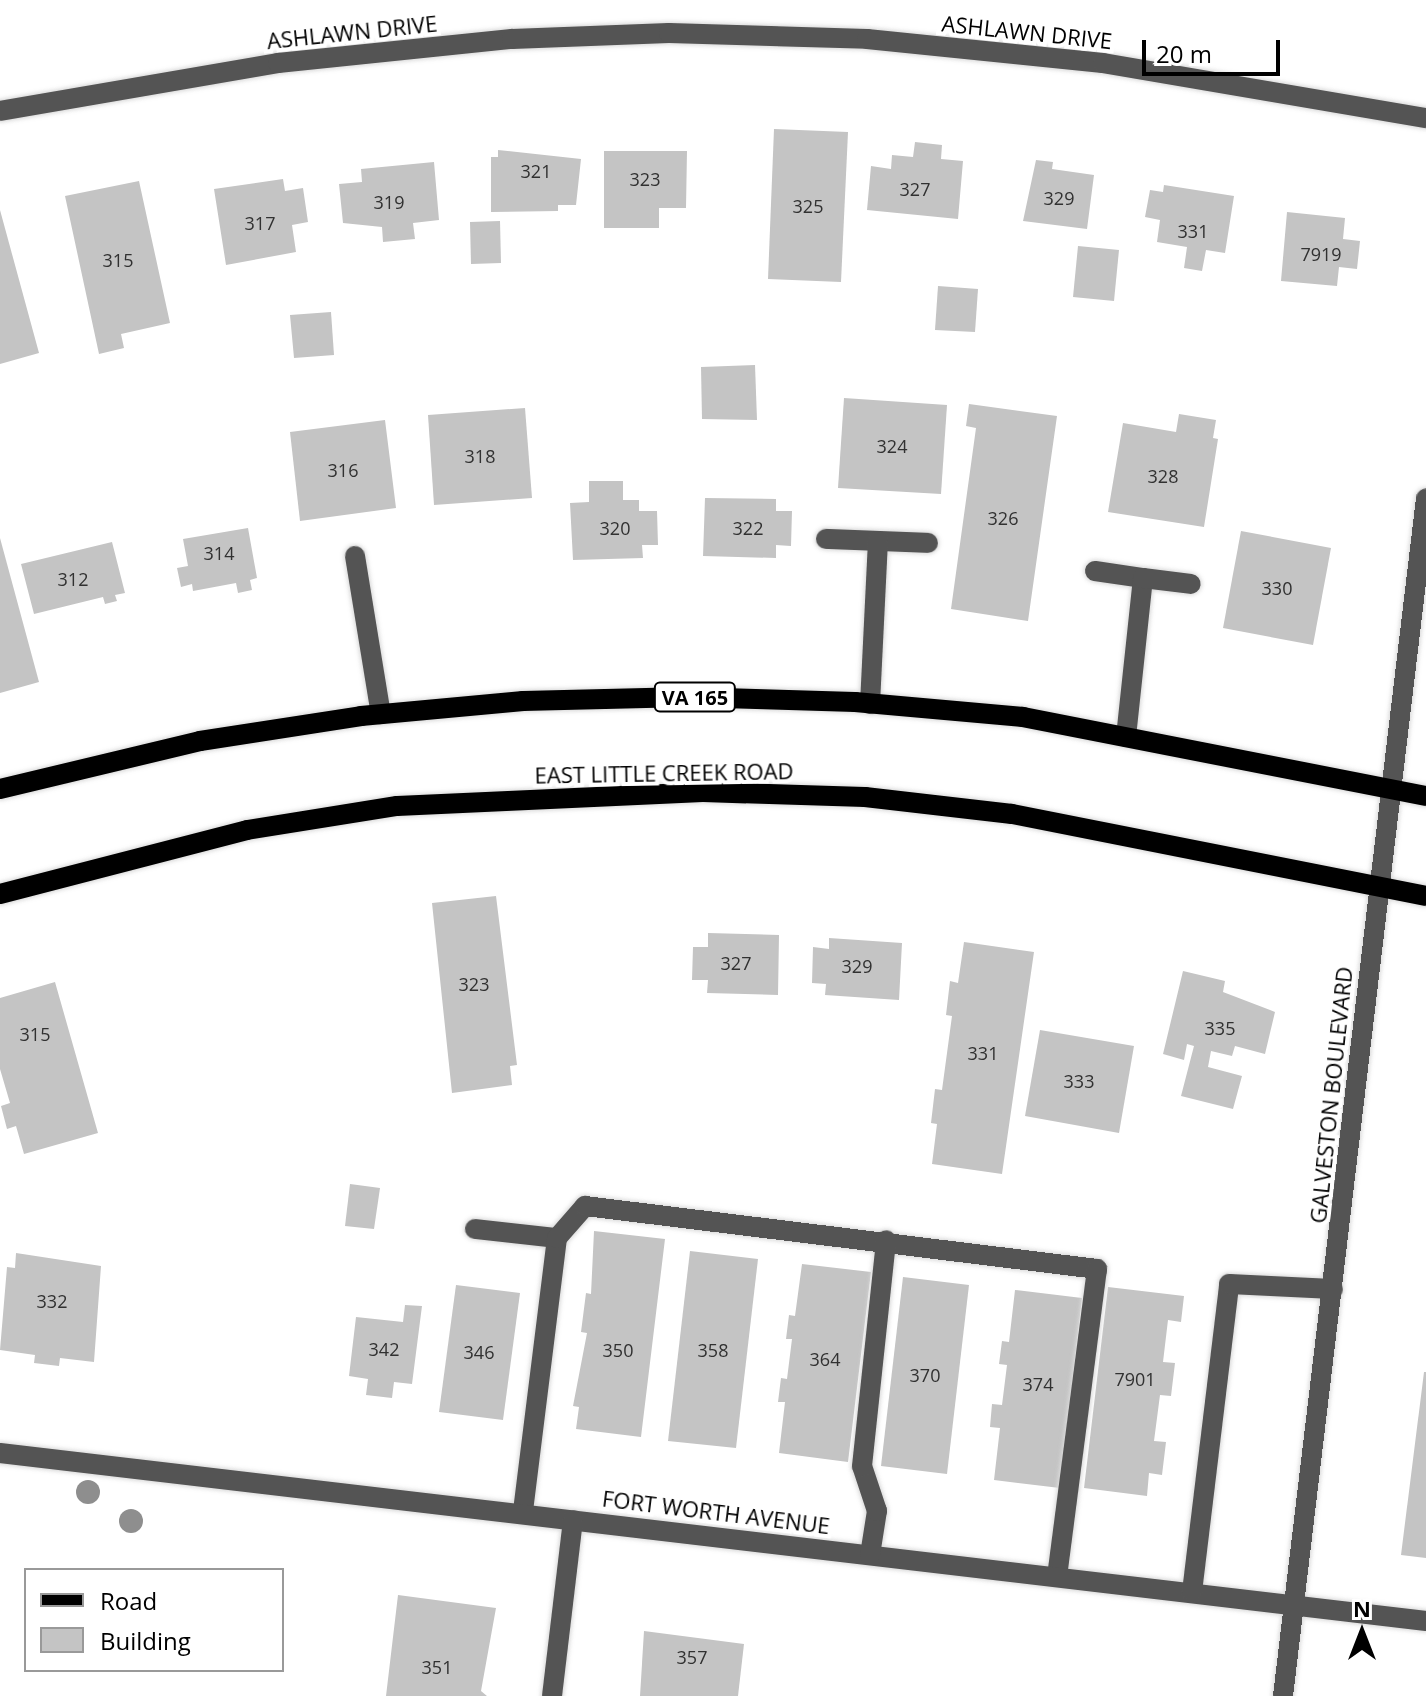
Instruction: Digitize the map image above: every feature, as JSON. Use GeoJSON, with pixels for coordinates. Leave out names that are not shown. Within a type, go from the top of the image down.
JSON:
{"type":"FeatureCollection","features":[{"type":"Feature","properties":{"kind":"main road","name":"VA 165"},"geometry":{"type":"LineString","coordinates":[[0,789],[200,741],[381,714],[523,701],[687,697],[870,704],[1023,717],[1426,796]]}},
{"type":"Feature","properties":{"kind":"main road","name":"EAST LITTLE CREEK ROAD"},"geometry":{"type":"LineString","coordinates":[[0,894],[247,830],[397,806],[703,792],[865,797],[1012,814],[1426,896]]}},
{"type":"Feature","properties":{"kind":"street","name":"ASHLAWN DRIVE"},"geometry":{"type":"LineString","coordinates":[[0,111],[278,63],[512,39],[669,33],[867,39],[1103,63],[1426,118]]}},
{"type":"Feature","properties":{"kind":"street","name":"GALVESTON BOULEVARD"},"geometry":{"type":"LineString","coordinates":[[1283,1696],[1426,499]]}},
{"type":"Feature","properties":{"kind":"street"},"geometry":{"type":"LineString","coordinates":[[826,539],[928,543]]}},
{"type":"Feature","properties":{"kind":"street"},"geometry":{"type":"LineString","coordinates":[[870,704],[878,541]]}},
{"type":"Feature","properties":{"kind":"street"},"geometry":{"type":"LineString","coordinates":[[355,556],[381,714]]}},
{"type":"Feature","properties":{"kind":"street"},"geometry":{"type":"LineString","coordinates":[[1095,571],[1191,584]]}},
{"type":"Feature","properties":{"kind":"street"},"geometry":{"type":"LineString","coordinates":[[1126,737],[1143,578]]}},
{"type":"Feature","properties":{"kind":"street"},"geometry":{"type":"LineString","coordinates":[[523,1511],[557,1238],[585,1206],[886,1240],[1097,1269],[1057,1576]]}},
{"type":"Feature","properties":{"kind":"street"},"geometry":{"type":"LineString","coordinates":[[475,1229],[557,1238]]}},
{"type":"Feature","properties":{"kind":"street"},"geometry":{"type":"LineString","coordinates":[[870,1555],[877,1511],[862,1466],[886,1240]]}},
{"type":"Feature","properties":{"kind":"street"},"geometry":{"type":"LineString","coordinates":[[1192,1592],[1229,1284],[1333,1289]]}},
{"type":"Feature","properties":{"kind":"street","name":"FORT WORTH AVENUE"},"geometry":{"type":"LineString","coordinates":[[0,1453],[244,1485],[523,1511],[573,1520],[1426,1621]]}},
{"type":"Feature","properties":{"kind":"street"},"geometry":{"type":"LineString","coordinates":[[552,1696],[573,1520]]}},
{"type":"Feature","properties":{"kind":"building"},"geometry":{"type":"Polygon","coordinates":[[[774,129],[848,132],[841,282],[768,279],[774,129]]]}},
{"type":"Feature","properties":{"kind":"building"},"geometry":{"type":"Polygon","coordinates":[[[915,142],[942,145],[941,159],[963,161],[958,219],[867,210],[871,166],[891,169],[892,155],[913,157],[915,142]]]}},
{"type":"Feature","properties":{"kind":"building"},"geometry":{"type":"Polygon","coordinates":[[[498,150],[581,159],[576,205],[558,205],[558,211],[491,212],[491,157],[498,157],[498,150]]]}},
{"type":"Feature","properties":{"kind":"building"},"geometry":{"type":"Polygon","coordinates":[[[604,151],[687,151],[686,208],[659,208],[659,228],[604,228],[604,151]]]}},
{"type":"Feature","properties":{"kind":"building"},"geometry":{"type":"Polygon","coordinates":[[[1036,160],[1053,162],[1052,169],[1094,175],[1087,229],[1023,221],[1036,160]]]}},
{"type":"Feature","properties":{"kind":"building"},"geometry":{"type":"Polygon","coordinates":[[[434,162],[439,220],[413,223],[415,239],[383,242],[382,227],[343,223],[339,184],[362,182],[361,169],[434,162]]]}},
{"type":"Feature","properties":{"kind":"building"},"geometry":{"type":"Polygon","coordinates":[[[283,179],[285,191],[303,188],[308,222],[292,225],[296,252],[226,265],[214,189],[283,179]]]}},
{"type":"Feature","properties":{"kind":"building"},"geometry":{"type":"Polygon","coordinates":[[[139,181],[170,323],[121,334],[124,348],[99,354],[65,196],[139,181]]]}},
{"type":"Feature","properties":{"kind":"building"},"geometry":{"type":"Polygon","coordinates":[[[1164,185],[1234,196],[1225,253],[1206,250],[1202,271],[1184,268],[1187,247],[1157,242],[1160,220],[1145,217],[1150,190],[1163,192],[1164,185]]]}},
{"type":"Feature","properties":{"kind":"building"},"geometry":{"type":"Polygon","coordinates":[[[0,210],[39,353],[0,364],[0,210]]]}},
{"type":"Feature","properties":{"kind":"building"},"geometry":{"type":"Polygon","coordinates":[[[1287,212],[1345,218],[1343,239],[1360,241],[1357,269],[1339,267],[1337,286],[1281,281],[1287,212]]]}},
{"type":"Feature","properties":{"kind":"building"},"geometry":{"type":"Polygon","coordinates":[[[500,221],[501,263],[471,264],[470,222],[500,221]]]}},
{"type":"Feature","properties":{"kind":"building"},"geometry":{"type":"Polygon","coordinates":[[[1078,246],[1119,250],[1114,301],[1073,297],[1078,246]]]}},
{"type":"Feature","properties":{"kind":"building"},"geometry":{"type":"Polygon","coordinates":[[[938,286],[978,289],[975,332],[935,330],[938,286]]]}},
{"type":"Feature","properties":{"kind":"building"},"geometry":{"type":"Polygon","coordinates":[[[331,312],[334,355],[294,358],[290,315],[331,312]]]}},
{"type":"Feature","properties":{"kind":"building"},"geometry":{"type":"Polygon","coordinates":[[[755,365],[757,420],[702,419],[701,367],[755,365]]]}},
{"type":"Feature","properties":{"kind":"building"},"geometry":{"type":"Polygon","coordinates":[[[844,398],[947,405],[941,494],[838,488],[844,398]]]}},
{"type":"Feature","properties":{"kind":"building"},"geometry":{"type":"Polygon","coordinates":[[[969,404],[1057,416],[1028,621],[951,609],[976,428],[966,426],[969,404]]]}},
{"type":"Feature","properties":{"kind":"building"},"geometry":{"type":"Polygon","coordinates":[[[525,408],[532,498],[434,505],[428,415],[525,408]]]}},
{"type":"Feature","properties":{"kind":"building"},"geometry":{"type":"Polygon","coordinates":[[[1179,414],[1216,420],[1213,438],[1218,439],[1204,527],[1108,512],[1123,423],[1176,432],[1179,414]]]}},
{"type":"Feature","properties":{"kind":"building"},"geometry":{"type":"Polygon","coordinates":[[[385,420],[396,508],[300,521],[290,432],[385,420]]]}},
{"type":"Feature","properties":{"kind":"building"},"geometry":{"type":"Polygon","coordinates":[[[589,481],[623,481],[623,500],[639,500],[639,511],[657,511],[658,545],[642,545],[643,558],[573,560],[570,503],[589,502],[589,481]]]}},
{"type":"Feature","properties":{"kind":"building"},"geometry":{"type":"Polygon","coordinates":[[[705,498],[776,499],[776,511],[792,511],[791,546],[776,545],[776,558],[703,556],[705,498]]]}},
{"type":"Feature","properties":{"kind":"building"},"geometry":{"type":"Polygon","coordinates":[[[248,528],[257,578],[250,580],[252,590],[238,593],[236,583],[193,591],[192,584],[181,587],[177,568],[188,566],[183,539],[248,528]]]}},
{"type":"Feature","properties":{"kind":"building"},"geometry":{"type":"Polygon","coordinates":[[[1241,531],[1331,548],[1313,645],[1223,628],[1241,531]]]}},
{"type":"Feature","properties":{"kind":"building"},"geometry":{"type":"Polygon","coordinates":[[[0,538],[39,682],[0,693],[0,538]]]}},
{"type":"Feature","properties":{"kind":"building"},"geometry":{"type":"Polygon","coordinates":[[[112,542],[125,593],[115,595],[117,601],[105,604],[103,597],[34,614],[21,564],[112,542]]]}},
{"type":"Feature","properties":{"kind":"building"},"geometry":{"type":"Polygon","coordinates":[[[496,896],[517,1065],[510,1066],[512,1085],[452,1093],[432,903],[496,896]]]}},
{"type":"Feature","properties":{"kind":"building"},"geometry":{"type":"Polygon","coordinates":[[[708,933],[779,935],[778,995],[707,993],[708,980],[692,980],[693,947],[708,947],[708,933]]]}},
{"type":"Feature","properties":{"kind":"building"},"geometry":{"type":"Polygon","coordinates":[[[829,938],[902,943],[899,1000],[825,995],[826,984],[812,983],[813,947],[829,949],[829,938]]]}},
{"type":"Feature","properties":{"kind":"building"},"geometry":{"type":"Polygon","coordinates":[[[964,942],[1034,952],[1002,1174],[932,1164],[937,1124],[931,1123],[935,1089],[942,1090],[952,1016],[946,1015],[950,981],[958,983],[964,942]]]}},
{"type":"Feature","properties":{"kind":"building"},"geometry":{"type":"Polygon","coordinates":[[[1183,971],[1225,981],[1223,992],[1275,1012],[1265,1054],[1235,1046],[1232,1056],[1211,1051],[1208,1067],[1242,1076],[1233,1109],[1181,1096],[1194,1046],[1187,1044],[1184,1060],[1163,1054],[1183,971]]]}},
{"type":"Feature","properties":{"kind":"building"},"geometry":{"type":"Polygon","coordinates":[[[55,982],[98,1133],[24,1154],[16,1126],[7,1129],[1,1106],[10,1103],[0,1069],[0,998],[55,982]]]}},
{"type":"Feature","properties":{"kind":"building"},"geometry":{"type":"Polygon","coordinates":[[[1040,1030],[1134,1046],[1119,1133],[1025,1116],[1040,1030]]]}},
{"type":"Feature","properties":{"kind":"building"},"geometry":{"type":"Polygon","coordinates":[[[350,1184],[380,1188],[374,1229],[345,1226],[350,1184]]]}},
{"type":"Feature","properties":{"kind":"building"},"geometry":{"type":"Polygon","coordinates":[[[594,1231],[665,1239],[641,1437],[576,1429],[579,1407],[573,1406],[587,1333],[581,1332],[586,1293],[591,1294],[594,1231]]]}},
{"type":"Feature","properties":{"kind":"building"},"geometry":{"type":"Polygon","coordinates":[[[690,1251],[758,1259],[736,1448],[668,1441],[690,1251]]]}},
{"type":"Feature","properties":{"kind":"building"},"geometry":{"type":"Polygon","coordinates":[[[16,1253],[101,1266],[94,1362],[60,1358],[59,1366],[34,1363],[35,1355],[0,1350],[7,1267],[15,1268],[16,1253]]]}},
{"type":"Feature","properties":{"kind":"building"},"geometry":{"type":"Polygon","coordinates":[[[802,1264],[871,1272],[848,1462],[779,1453],[785,1402],[778,1402],[781,1378],[787,1379],[792,1339],[786,1339],[789,1315],[795,1316],[802,1264]]]}},
{"type":"Feature","properties":{"kind":"building"},"geometry":{"type":"Polygon","coordinates":[[[903,1277],[969,1285],[947,1474],[881,1466],[903,1277]]]}},
{"type":"Feature","properties":{"kind":"building"},"geometry":{"type":"Polygon","coordinates":[[[456,1285],[520,1293],[503,1420],[439,1412],[456,1285]]]}},
{"type":"Feature","properties":{"kind":"building"},"geometry":{"type":"Polygon","coordinates":[[[1108,1287],[1184,1296],[1181,1322],[1168,1320],[1163,1362],[1175,1363],[1171,1396],[1160,1395],[1154,1441],[1166,1442],[1162,1475],[1149,1473],[1147,1496],[1084,1488],[1108,1287]]]}},
{"type":"Feature","properties":{"kind":"building"},"geometry":{"type":"Polygon","coordinates":[[[1015,1290],[1082,1298],[1060,1488],[994,1480],[1000,1428],[990,1427],[992,1404],[1002,1405],[1007,1365],[999,1364],[1002,1341],[1009,1342],[1015,1290]]]}},
{"type":"Feature","properties":{"kind":"building"},"geometry":{"type":"Polygon","coordinates":[[[405,1305],[422,1306],[412,1384],[394,1382],[392,1398],[366,1395],[368,1379],[349,1376],[356,1317],[403,1322],[405,1305]]]}},
{"type":"Feature","properties":{"kind":"building"},"geometry":{"type":"Polygon","coordinates":[[[1426,1372],[1426,1558],[1401,1555],[1426,1372]]]}},
{"type":"Feature","properties":{"kind":"building"},"geometry":{"type":"Polygon","coordinates":[[[398,1595],[496,1608],[481,1691],[487,1696],[386,1696],[398,1595]]]}},
{"type":"Feature","properties":{"kind":"building"},"geometry":{"type":"Polygon","coordinates":[[[644,1631],[744,1644],[738,1696],[640,1696],[644,1631]]]}}]}
